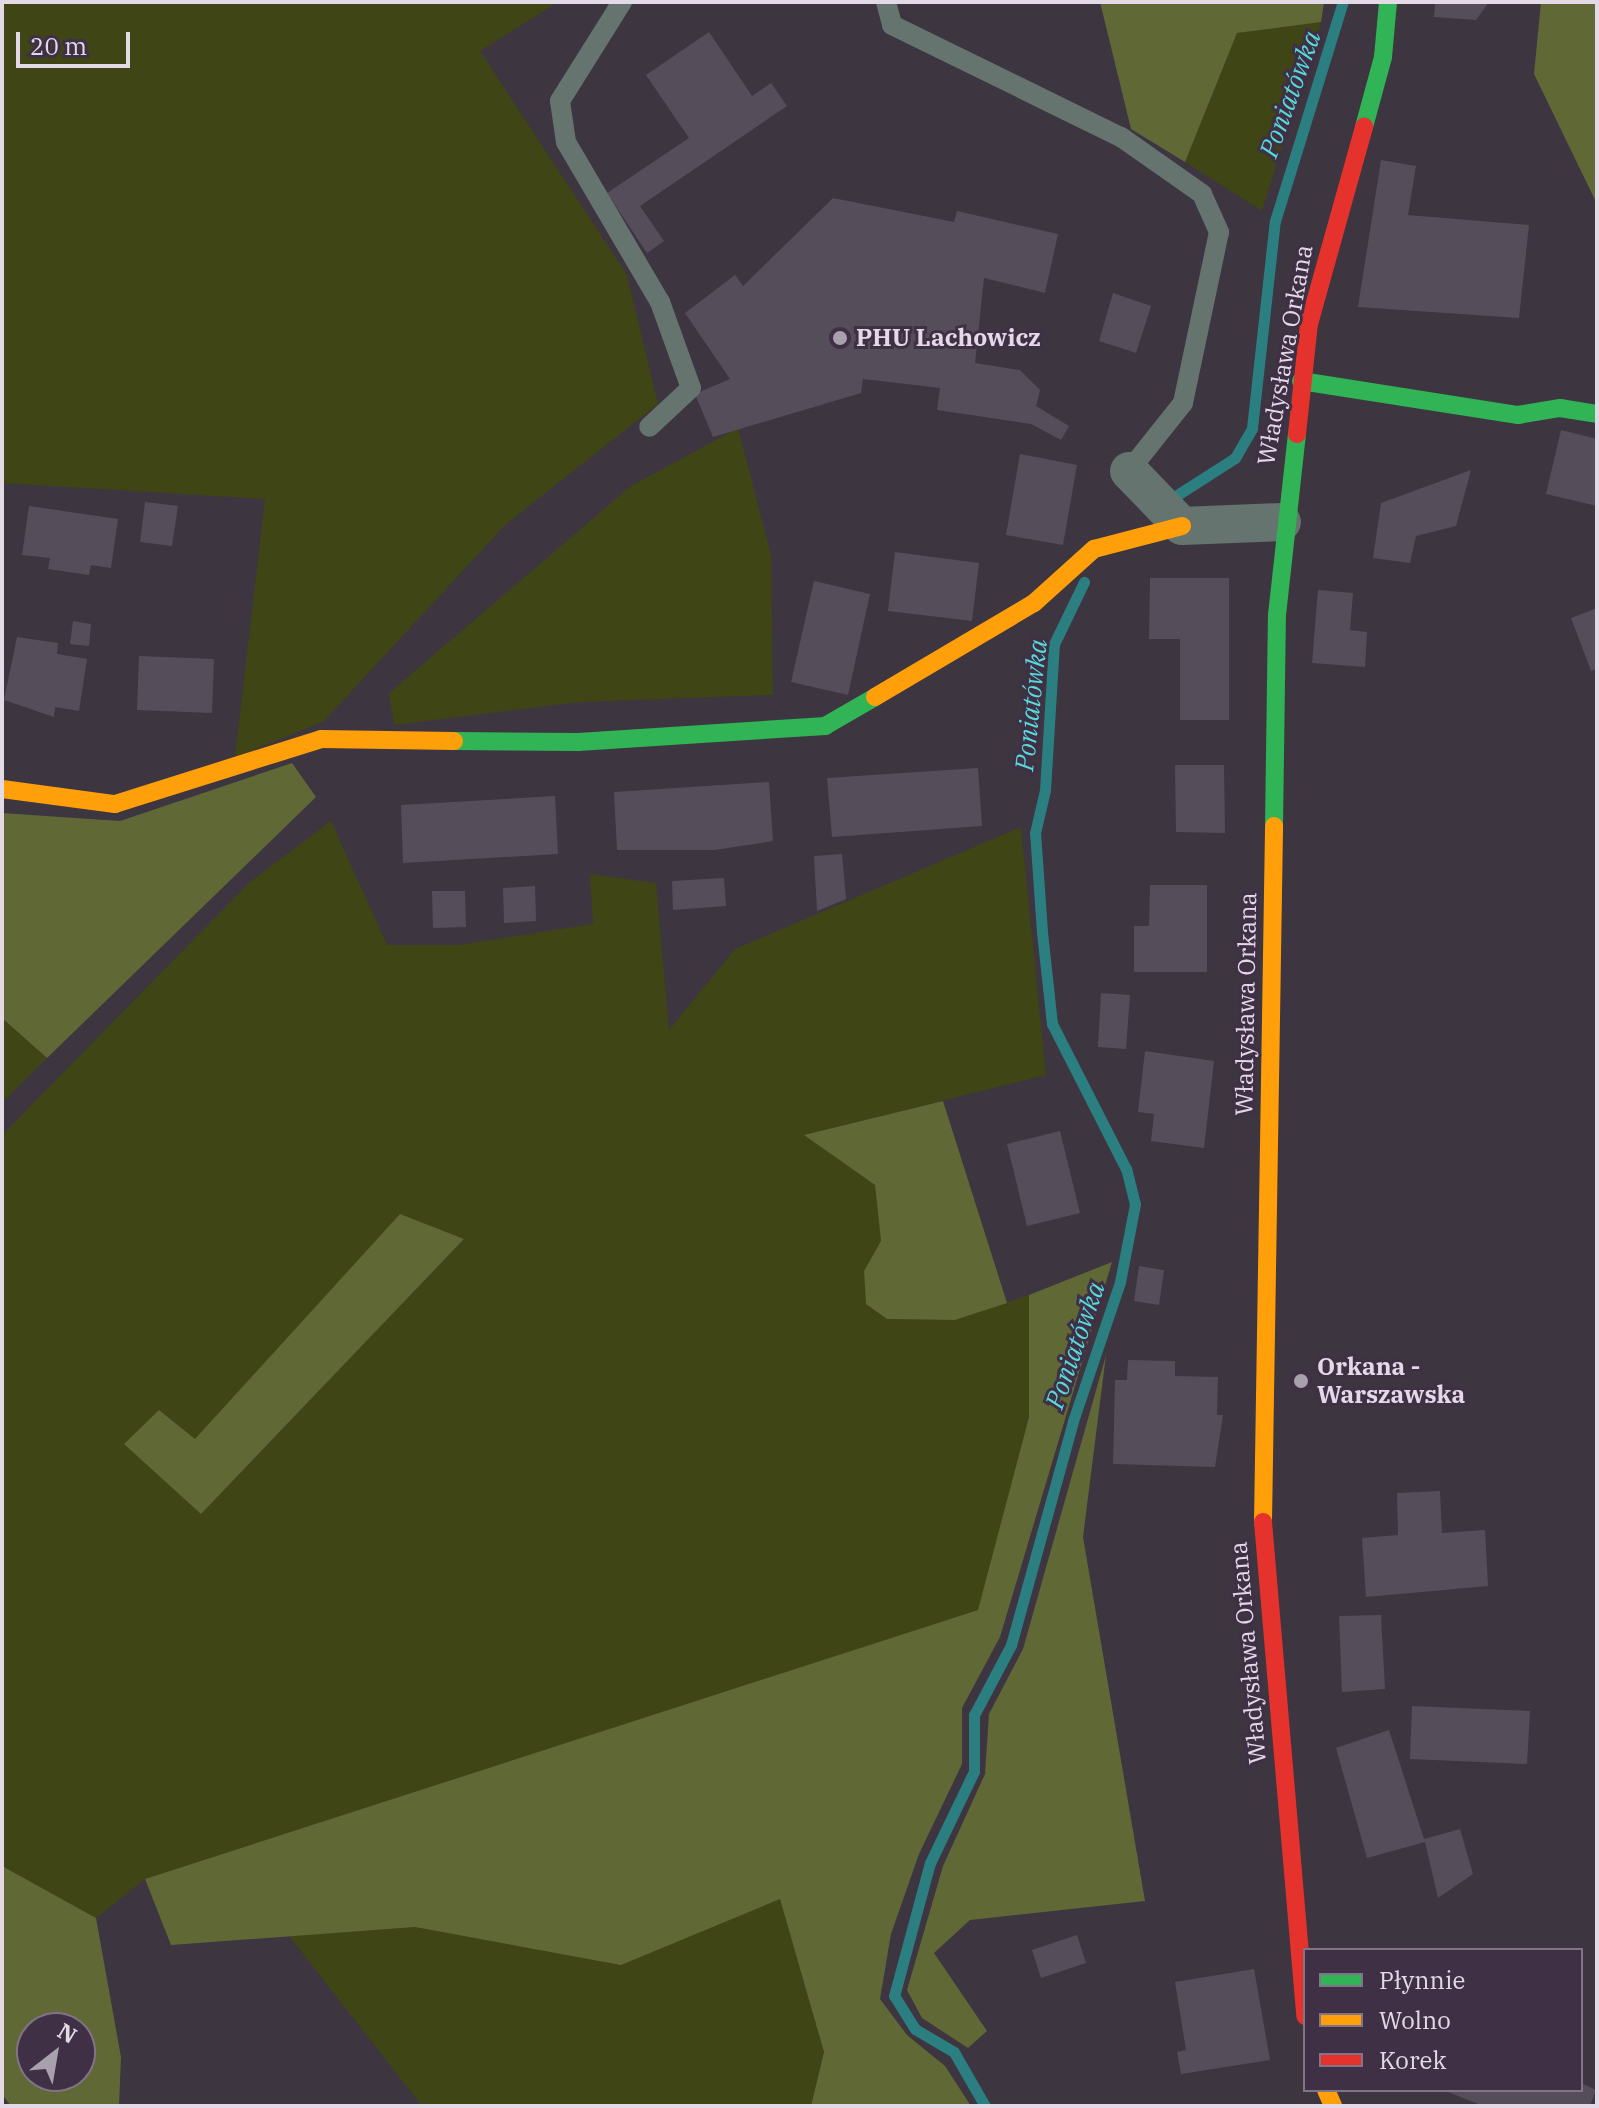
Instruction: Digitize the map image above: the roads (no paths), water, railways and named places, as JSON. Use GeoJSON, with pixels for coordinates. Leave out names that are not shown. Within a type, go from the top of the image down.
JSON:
{"type":"FeatureCollection","features":[{"type":"Feature","properties":{"kind":"street","name":"Władysława Orkana"},"geometry":{"type":"LineString","coordinates":[[1303,1995],[1262,1566],[1282,522],[1301,381],[1331,228],[1383,57],[1388,2]]}},
{"type":"Feature","properties":{"kind":"street"},"geometry":{"type":"LineString","coordinates":[[1301,381],[1518,415],[1560,408],[1597,414]]}},
{"type":"Feature","properties":{"kind":"street"},"geometry":{"type":"LineString","coordinates":[[1129,471],[1182,526]]}},
{"type":"Feature","properties":{"kind":"street"},"geometry":{"type":"LineString","coordinates":[[2,789],[115,804],[321,739],[578,742],[825,726],[1034,603],[1094,549],[1182,526],[1282,522]]}},
{"type":"Feature","properties":{"kind":"lane"},"geometry":{"type":"LineString","coordinates":[[622,2],[560,101],[566,142],[660,302],[691,388],[649,427]]}},
{"type":"Feature","properties":{"kind":"lane"},"geometry":{"type":"LineString","coordinates":[[886,2],[892,25],[1121,137],[1202,194],[1219,232],[1183,403],[1129,471]]}},
{"type":"Feature","properties":{"kind":"waterway","name":"Poniatówka"},"geometry":{"type":"LineString","coordinates":[[1174,497],[1235,458],[1252,428],[1275,221],[1343,2]]}},
{"type":"Feature","properties":{"kind":"waterway","name":"Poniatówka"},"geometry":{"type":"LineString","coordinates":[[985,2106],[954,2052],[915,2029],[894,1996],[930,1863],[974,1771],[974,1715],[1011,1645],[1073,1421],[1120,1282],[1135,1204],[1126,1169],[1052,1024],[1042,932],[1035,833],[1045,790],[1054,644],[1084,582]]}},
{"type":"Feature","properties":{"kind":"place","name":"PHU Lachowicz"},"geometry":{"type":"Point","coordinates":[840,338]}},
{"type":"Feature","properties":{"kind":"place","name":"Orkana - Warszawska"},"geometry":{"type":"Point","coordinates":[1301,1381]}}]}
